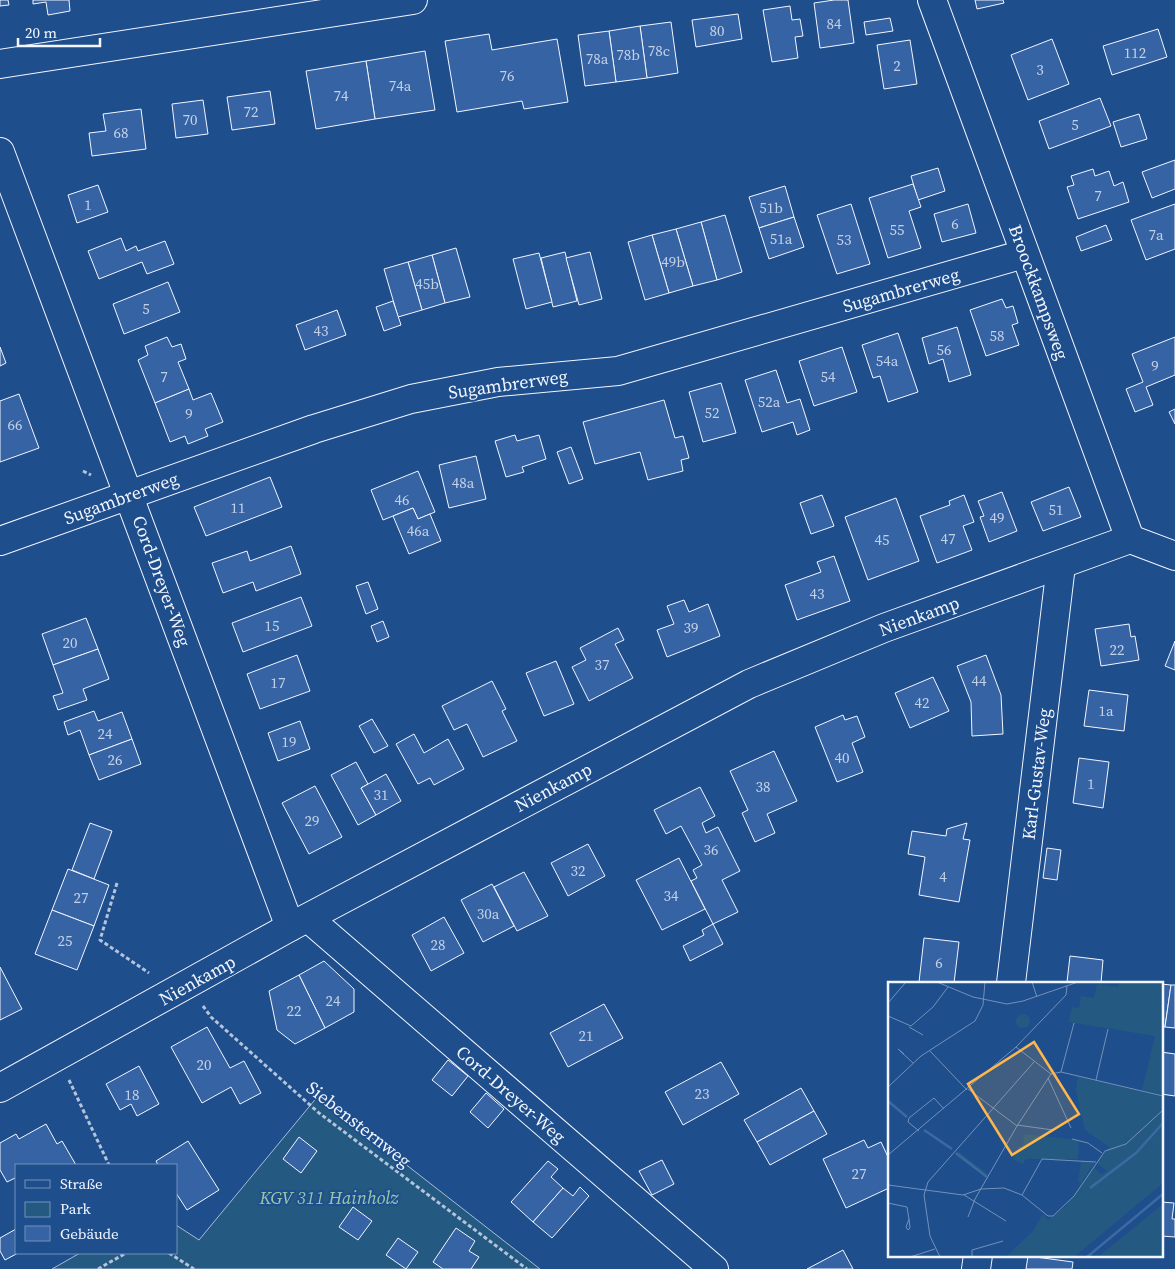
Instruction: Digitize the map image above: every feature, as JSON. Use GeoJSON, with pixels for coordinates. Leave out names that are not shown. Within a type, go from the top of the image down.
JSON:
{"type":"FeatureCollection","features":[{"type":"Feature","properties":{"kind":"street"},"geometry":{"type":"LineString","coordinates":[[0,64],[413,0]]}},
{"type":"Feature","properties":{"kind":"street","name":"Broockkampsweg"},"geometry":{"type":"LineString","coordinates":[[932,0],[1130,539]]}},
{"type":"Feature","properties":{"kind":"street","name":"Cord-Dreyer-Weg"},"geometry":{"type":"LineString","coordinates":[[0,152],[130,495],[299,923],[714,1269]]}},
{"type":"Feature","properties":{"kind":"street","name":"Sugambrerweg"},"geometry":{"type":"LineString","coordinates":[[0,541],[314,429],[411,399],[498,382],[618,371],[1024,254]]}},
{"type":"Feature","properties":{"kind":"street"},"geometry":{"type":"LineString","coordinates":[[1130,539],[1174,553]]}},
{"type":"Feature","properties":{"kind":"street","name":"Nienkamp"},"geometry":{"type":"LineString","coordinates":[[0,1088],[299,923],[749,684],[884,628],[1130,539]]}},
{"type":"Feature","properties":{"kind":"street","name":"Karl-Gustav-Weg"},"geometry":{"type":"LineString","coordinates":[[1011,982],[1061,565]]}},
{"type":"Feature","properties":{"kind":"street"},"geometry":{"type":"LineString","coordinates":[[976,1269],[978,1256]]}},
{"type":"Feature","properties":{"kind":"path"},"geometry":{"type":"LineString","coordinates":[[117,883],[100,940],[183,988]]}},
{"type":"Feature","properties":{"kind":"path","name":"Siebensternweg"},"geometry":{"type":"LineString","coordinates":[[183,988],[210,1017],[319,1114],[527,1269]]}},
{"type":"Feature","properties":{"kind":"path"},"geometry":{"type":"LineString","coordinates":[[58,1056],[109,1164]]}},
{"type":"Feature","properties":{"kind":"path"},"geometry":{"type":"LineString","coordinates":[[98,1269],[124,1254]]}},
{"type":"Feature","properties":{"kind":"path"},"geometry":{"type":"LineString","coordinates":[[171,1254],[194,1269]]}},
{"type":"Feature","properties":{"kind":"green space","name":"KGV 311 Hainholz"},"geometry":{"type":"Polygon","coordinates":[[[318,1096],[540,1269],[52,1269],[78,1254],[178,1254],[178,1226],[199,1240],[318,1096]]]}},
{"type":"Feature","properties":{"kind":"building"},"geometry":{"type":"Polygon","coordinates":[[[0,0],[8,0],[9,5],[0,6],[0,0]]]}},
{"type":"Feature","properties":{"kind":"building"},"geometry":{"type":"Polygon","coordinates":[[[33,0],[69,0],[70,11],[48,15],[46,2],[33,4],[33,0]]]}},
{"type":"Feature","properties":{"kind":"building"},"geometry":{"type":"Polygon","coordinates":[[[848,0],[854,43],[820,48],[814,3],[848,0]]]}},
{"type":"Feature","properties":{"kind":"building"},"geometry":{"type":"Polygon","coordinates":[[[975,0],[1003,0],[1004,3],[977,9],[975,0]]]}},
{"type":"Feature","properties":{"kind":"building"},"geometry":{"type":"Polygon","coordinates":[[[790,6],[792,20],[800,19],[803,36],[795,37],[798,58],[772,62],[763,10],[790,6]]]}},
{"type":"Feature","properties":{"kind":"building"},"geometry":{"type":"Polygon","coordinates":[[[738,14],[742,39],[696,47],[692,20],[738,14]]]}},
{"type":"Feature","properties":{"kind":"building"},"geometry":{"type":"Polygon","coordinates":[[[890,18],[893,31],[866,35],[864,22],[890,18]]]}},
{"type":"Feature","properties":{"kind":"building"},"geometry":{"type":"Polygon","coordinates":[[[671,22],[678,73],[647,78],[640,26],[671,22]]]}},
{"type":"Feature","properties":{"kind":"building"},"geometry":{"type":"Polygon","coordinates":[[[640,26],[647,78],[616,82],[609,31],[640,26]]]}},
{"type":"Feature","properties":{"kind":"building"},"geometry":{"type":"Polygon","coordinates":[[[1158,29],[1167,57],[1112,75],[1103,46],[1158,29]]]}},
{"type":"Feature","properties":{"kind":"building"},"geometry":{"type":"Polygon","coordinates":[[[609,31],[616,82],[585,86],[578,35],[609,31]]]}},
{"type":"Feature","properties":{"kind":"building"},"geometry":{"type":"Polygon","coordinates":[[[489,34],[492,50],[557,39],[568,102],[524,109],[522,101],[457,112],[445,41],[489,34]]]}},
{"type":"Feature","properties":{"kind":"building"},"geometry":{"type":"Polygon","coordinates":[[[1052,39],[1069,84],[1028,100],[1011,55],[1052,39]]]}},
{"type":"Feature","properties":{"kind":"building"},"geometry":{"type":"Polygon","coordinates":[[[910,40],[917,84],[884,89],[877,45],[910,40]]]}},
{"type":"Feature","properties":{"kind":"building"},"geometry":{"type":"Polygon","coordinates":[[[425,51],[435,110],[375,119],[366,61],[425,51]]]}},
{"type":"Feature","properties":{"kind":"building"},"geometry":{"type":"Polygon","coordinates":[[[366,61],[375,119],[316,129],[306,71],[366,61]]]}},
{"type":"Feature","properties":{"kind":"building"},"geometry":{"type":"Polygon","coordinates":[[[270,91],[275,124],[232,130],[227,97],[270,91]]]}},
{"type":"Feature","properties":{"kind":"building"},"geometry":{"type":"Polygon","coordinates":[[[1100,98],[1111,126],[1049,149],[1039,121],[1100,98]]]}},
{"type":"Feature","properties":{"kind":"building"},"geometry":{"type":"Polygon","coordinates":[[[203,100],[208,134],[176,138],[172,104],[203,100]]]}},
{"type":"Feature","properties":{"kind":"building"},"geometry":{"type":"Polygon","coordinates":[[[141,109],[146,149],[92,156],[89,133],[106,131],[103,114],[141,109]]]}},
{"type":"Feature","properties":{"kind":"building"},"geometry":{"type":"Polygon","coordinates":[[[1139,114],[1147,139],[1121,147],[1113,122],[1139,114]]]}},
{"type":"Feature","properties":{"kind":"building"},"geometry":{"type":"Polygon","coordinates":[[[1175,160],[1175,189],[1152,198],[1142,172],[1175,160]]]}},
{"type":"Feature","properties":{"kind":"building"},"geometry":{"type":"Polygon","coordinates":[[[938,168],[945,191],[918,200],[911,176],[938,168]]]}},
{"type":"Feature","properties":{"kind":"building"},"geometry":{"type":"Polygon","coordinates":[[[1093,169],[1095,176],[1109,171],[1114,186],[1123,182],[1129,202],[1078,219],[1067,187],[1074,185],[1071,176],[1093,169]]]}},
{"type":"Feature","properties":{"kind":"building"},"geometry":{"type":"Polygon","coordinates":[[[913,184],[921,207],[909,211],[921,248],[888,258],[869,198],[913,184]]]}},
{"type":"Feature","properties":{"kind":"building"},"geometry":{"type":"Polygon","coordinates":[[[98,185],[108,212],[77,223],[68,195],[98,185]]]}},
{"type":"Feature","properties":{"kind":"building"},"geometry":{"type":"Polygon","coordinates":[[[785,186],[794,217],[759,228],[749,197],[785,186]]]}},
{"type":"Feature","properties":{"kind":"building"},"geometry":{"type":"Polygon","coordinates":[[[851,204],[870,264],[837,274],[817,215],[851,204]]]}},
{"type":"Feature","properties":{"kind":"building"},"geometry":{"type":"Polygon","coordinates":[[[968,204],[976,233],[942,242],[934,214],[968,204]]]}},
{"type":"Feature","properties":{"kind":"building"},"geometry":{"type":"Polygon","coordinates":[[[1175,204],[1175,249],[1146,260],[1131,220],[1175,204]]]}},
{"type":"Feature","properties":{"kind":"building"},"geometry":{"type":"Polygon","coordinates":[[[725,215],[742,272],[717,280],[701,222],[725,215]]]}},
{"type":"Feature","properties":{"kind":"building"},"geometry":{"type":"Polygon","coordinates":[[[794,217],[804,247],[769,259],[759,228],[794,217]]]}},
{"type":"Feature","properties":{"kind":"building"},"geometry":{"type":"Polygon","coordinates":[[[701,222],[717,280],[693,286],[676,229],[701,222]]]}},
{"type":"Feature","properties":{"kind":"building"},"geometry":{"type":"Polygon","coordinates":[[[1106,225],[1112,240],[1081,251],[1076,237],[1106,225]]]}},
{"type":"Feature","properties":{"kind":"building"},"geometry":{"type":"Polygon","coordinates":[[[676,229],[693,286],[669,293],[652,235],[676,229]]]}},
{"type":"Feature","properties":{"kind":"building"},"geometry":{"type":"Polygon","coordinates":[[[652,235],[669,293],[645,300],[628,242],[652,235]]]}},
{"type":"Feature","properties":{"kind":"building"},"geometry":{"type":"Polygon","coordinates":[[[121,238],[126,251],[136,246],[138,251],[165,241],[174,264],[147,274],[142,262],[99,279],[88,251],[121,238]]]}},
{"type":"Feature","properties":{"kind":"building"},"geometry":{"type":"Polygon","coordinates":[[[456,248],[470,297],[445,303],[432,255],[456,248]]]}},
{"type":"Feature","properties":{"kind":"building"},"geometry":{"type":"Polygon","coordinates":[[[565,252],[577,301],[553,307],[541,258],[565,252]]]}},
{"type":"Feature","properties":{"kind":"building"},"geometry":{"type":"Polygon","coordinates":[[[590,252],[602,299],[579,305],[566,258],[590,252]]]}},
{"type":"Feature","properties":{"kind":"building"},"geometry":{"type":"Polygon","coordinates":[[[539,253],[552,302],[526,309],[513,259],[539,253]]]}},
{"type":"Feature","properties":{"kind":"building"},"geometry":{"type":"Polygon","coordinates":[[[432,255],[445,303],[422,310],[408,262],[432,255]]]}},
{"type":"Feature","properties":{"kind":"building"},"geometry":{"type":"Polygon","coordinates":[[[408,262],[422,310],[398,317],[384,269],[408,262]]]}},
{"type":"Feature","properties":{"kind":"building"},"geometry":{"type":"Polygon","coordinates":[[[168,282],[180,312],[124,334],[113,304],[168,282]]]}},
{"type":"Feature","properties":{"kind":"building"},"geometry":{"type":"Polygon","coordinates":[[[1002,299],[1006,308],[1013,306],[1018,323],[1012,325],[1019,345],[986,356],[970,310],[1002,299]]]}},
{"type":"Feature","properties":{"kind":"building"},"geometry":{"type":"Polygon","coordinates":[[[393,301],[401,325],[384,331],[376,307],[393,301]]]}},
{"type":"Feature","properties":{"kind":"building"},"geometry":{"type":"Polygon","coordinates":[[[337,310],[346,335],[305,350],[296,325],[337,310]]]}},
{"type":"Feature","properties":{"kind":"building"},"geometry":{"type":"Polygon","coordinates":[[[957,327],[971,375],[949,382],[943,359],[929,364],[922,338],[957,327]]]}},
{"type":"Feature","properties":{"kind":"building"},"geometry":{"type":"Polygon","coordinates":[[[898,333],[918,392],[888,402],[880,376],[873,378],[862,345],[898,333]]]}},
{"type":"Feature","properties":{"kind":"building"},"geometry":{"type":"Polygon","coordinates":[[[167,337],[172,347],[181,344],[186,359],[178,362],[189,389],[155,403],[138,360],[148,355],[145,346],[167,337]]]}},
{"type":"Feature","properties":{"kind":"building"},"geometry":{"type":"Polygon","coordinates":[[[1175,337],[1175,375],[1146,387],[1153,405],[1135,412],[1126,389],[1143,382],[1132,354],[1175,337]]]}},
{"type":"Feature","properties":{"kind":"building"},"geometry":{"type":"Polygon","coordinates":[[[0,347],[6,363],[0,366],[0,347]]]}},
{"type":"Feature","properties":{"kind":"building"},"geometry":{"type":"Polygon","coordinates":[[[842,347],[857,392],[814,406],[799,361],[842,347]]]}},
{"type":"Feature","properties":{"kind":"building"},"geometry":{"type":"Polygon","coordinates":[[[776,370],[787,403],[800,399],[810,430],[797,435],[793,422],[762,432],[745,380],[776,370]]]}},
{"type":"Feature","properties":{"kind":"building"},"geometry":{"type":"Polygon","coordinates":[[[721,383],[736,433],[703,442],[689,392],[721,383]]]}},
{"type":"Feature","properties":{"kind":"building"},"geometry":{"type":"Polygon","coordinates":[[[189,389],[193,400],[211,393],[223,422],[205,429],[208,436],[188,444],[185,436],[170,442],[155,403],[189,389]]]}},
{"type":"Feature","properties":{"kind":"building"},"geometry":{"type":"Polygon","coordinates":[[[19,394],[39,448],[0,462],[0,401],[19,394]]]}},
{"type":"Feature","properties":{"kind":"building"},"geometry":{"type":"Polygon","coordinates":[[[664,400],[675,438],[683,436],[689,458],[681,460],[683,471],[648,480],[640,452],[595,464],[583,422],[664,400]]]}},
{"type":"Feature","properties":{"kind":"building"},"geometry":{"type":"Polygon","coordinates":[[[1175,409],[1175,424],[1169,412],[1175,409]]]}},
{"type":"Feature","properties":{"kind":"building"},"geometry":{"type":"Polygon","coordinates":[[[515,435],[517,441],[539,435],[546,459],[522,467],[524,472],[506,477],[495,441],[515,435]]]}},
{"type":"Feature","properties":{"kind":"building"},"geometry":{"type":"Polygon","coordinates":[[[571,447],[583,479],[569,484],[557,452],[571,447]]]}},
{"type":"Feature","properties":{"kind":"building"},"geometry":{"type":"Polygon","coordinates":[[[476,456],[486,499],[449,508],[439,465],[476,456]]]}},
{"type":"Feature","properties":{"kind":"building"},"geometry":{"type":"Polygon","coordinates":[[[418,471],[435,512],[418,519],[413,508],[383,520],[371,490],[418,471]]]}},
{"type":"Feature","properties":{"kind":"building"},"geometry":{"type":"Polygon","coordinates":[[[270,477],[282,507],[206,536],[194,507],[270,477]]]}},
{"type":"Feature","properties":{"kind":"building"},"geometry":{"type":"Polygon","coordinates":[[[1069,487],[1081,517],[1043,531],[1031,502],[1069,487]]]}},
{"type":"Feature","properties":{"kind":"building"},"geometry":{"type":"Polygon","coordinates":[[[1002,492],[1017,531],[989,542],[980,517],[984,516],[978,501],[1002,492]]]}},
{"type":"Feature","properties":{"kind":"building"},"geometry":{"type":"Polygon","coordinates":[[[822,495],[834,526],[811,534],[800,503],[822,495]]]}},
{"type":"Feature","properties":{"kind":"building"},"geometry":{"type":"Polygon","coordinates":[[[964,495],[974,522],[963,526],[972,550],[937,563],[920,516],[950,505],[949,501],[964,495]]]}},
{"type":"Feature","properties":{"kind":"building"},"geometry":{"type":"Polygon","coordinates":[[[896,498],[919,561],[868,580],[845,517],[896,498]]]}},
{"type":"Feature","properties":{"kind":"building"},"geometry":{"type":"Polygon","coordinates":[[[413,508],[418,519],[430,514],[441,541],[409,554],[393,516],[413,508]]]}},
{"type":"Feature","properties":{"kind":"building"},"geometry":{"type":"Polygon","coordinates":[[[291,546],[301,574],[256,591],[253,582],[223,593],[212,563],[247,551],[250,561],[291,546]]]}},
{"type":"Feature","properties":{"kind":"building"},"geometry":{"type":"Polygon","coordinates":[[[834,556],[850,601],[797,620],[785,585],[821,572],[817,562],[834,556]]]}},
{"type":"Feature","properties":{"kind":"building"},"geometry":{"type":"Polygon","coordinates":[[[368,582],[378,609],[366,614],[356,586],[368,582]]]}},
{"type":"Feature","properties":{"kind":"building"},"geometry":{"type":"Polygon","coordinates":[[[301,597],[312,626],[243,652],[232,623],[301,597]]]}},
{"type":"Feature","properties":{"kind":"building"},"geometry":{"type":"Polygon","coordinates":[[[684,600],[689,612],[708,604],[720,636],[667,657],[657,630],[674,624],[667,606],[684,600]]]}},
{"type":"Feature","properties":{"kind":"building"},"geometry":{"type":"Polygon","coordinates":[[[86,618],[98,649],[53,665],[42,634],[86,618]]]}},
{"type":"Feature","properties":{"kind":"building"},"geometry":{"type":"Polygon","coordinates":[[[383,621],[389,637],[377,642],[371,626],[383,621]]]}},
{"type":"Feature","properties":{"kind":"building"},"geometry":{"type":"Polygon","coordinates":[[[1129,624],[1131,637],[1135,636],[1139,660],[1101,666],[1095,629],[1129,624]]]}},
{"type":"Feature","properties":{"kind":"building"},"geometry":{"type":"Polygon","coordinates":[[[618,628],[624,640],[615,644],[633,678],[589,701],[572,667],[586,660],[580,648],[618,628]]]}},
{"type":"Feature","properties":{"kind":"building"},"geometry":{"type":"Polygon","coordinates":[[[1175,641],[1175,670],[1165,666],[1175,641]]]}},
{"type":"Feature","properties":{"kind":"building"},"geometry":{"type":"Polygon","coordinates":[[[98,649],[109,679],[83,689],[87,700],[58,710],[53,696],[63,693],[53,665],[98,649]]]}},
{"type":"Feature","properties":{"kind":"building"},"geometry":{"type":"Polygon","coordinates":[[[297,655],[310,691],[260,709],[247,674],[297,655]]]}},
{"type":"Feature","properties":{"kind":"building"},"geometry":{"type":"Polygon","coordinates":[[[986,655],[1001,695],[1003,734],[972,736],[971,702],[957,666],[986,655]]]}},
{"type":"Feature","properties":{"kind":"building"},"geometry":{"type":"Polygon","coordinates":[[[556,661],[574,704],[544,716],[526,673],[556,661]]]}},
{"type":"Feature","properties":{"kind":"building"},"geometry":{"type":"Polygon","coordinates":[[[933,677],[949,711],[910,728],[895,693],[933,677]]]}},
{"type":"Feature","properties":{"kind":"building"},"geometry":{"type":"Polygon","coordinates":[[[492,681],[506,709],[502,711],[517,741],[483,757],[467,724],[454,730],[442,706],[492,681]]]}},
{"type":"Feature","properties":{"kind":"building"},"geometry":{"type":"Polygon","coordinates":[[[1089,690],[1128,695],[1124,731],[1084,726],[1089,690]]]}},
{"type":"Feature","properties":{"kind":"building"},"geometry":{"type":"Polygon","coordinates":[[[94,711],[98,721],[122,712],[132,739],[89,755],[80,730],[68,735],[64,722],[94,711]]]}},
{"type":"Feature","properties":{"kind":"building"},"geometry":{"type":"Polygon","coordinates":[[[843,715],[845,720],[857,716],[865,737],[852,743],[863,772],[837,782],[815,727],[843,715]]]}},
{"type":"Feature","properties":{"kind":"building"},"geometry":{"type":"Polygon","coordinates":[[[372,719],[388,746],[374,753],[359,726],[372,719]]]}},
{"type":"Feature","properties":{"kind":"building"},"geometry":{"type":"Polygon","coordinates":[[[300,721],[310,749],[278,761],[268,733],[300,721]]]}},
{"type":"Feature","properties":{"kind":"building"},"geometry":{"type":"Polygon","coordinates":[[[414,734],[424,753],[448,739],[464,769],[434,785],[430,778],[418,784],[396,744],[414,734]]]}},
{"type":"Feature","properties":{"kind":"building"},"geometry":{"type":"Polygon","coordinates":[[[132,739],[141,764],[99,780],[89,755],[132,739]]]}},
{"type":"Feature","properties":{"kind":"building"},"geometry":{"type":"Polygon","coordinates":[[[774,751],[797,801],[767,814],[775,833],[755,842],[742,813],[748,810],[730,771],[774,751]]]}},
{"type":"Feature","properties":{"kind":"building"},"geometry":{"type":"Polygon","coordinates":[[[1079,758],[1109,762],[1103,808],[1073,803],[1079,758]]]}},
{"type":"Feature","properties":{"kind":"building"},"geometry":{"type":"Polygon","coordinates":[[[356,762],[368,784],[361,788],[376,815],[358,825],[331,775],[356,762]]]}},
{"type":"Feature","properties":{"kind":"building"},"geometry":{"type":"Polygon","coordinates":[[[386,774],[401,801],[376,815],[361,788],[386,774]]]}},
{"type":"Feature","properties":{"kind":"building"},"geometry":{"type":"Polygon","coordinates":[[[315,786],[342,837],[309,854],[282,803],[315,786]]]}},
{"type":"Feature","properties":{"kind":"building"},"geometry":{"type":"Polygon","coordinates":[[[700,787],[715,816],[702,823],[706,833],[718,827],[740,871],[722,880],[738,912],[713,924],[691,881],[697,878],[693,870],[702,865],[681,826],[666,834],[654,810],[700,787]]]}},
{"type":"Feature","properties":{"kind":"building"},"geometry":{"type":"Polygon","coordinates":[[[90,823],[112,831],[94,879],[72,870],[90,823]]]}},
{"type":"Feature","properties":{"kind":"building"},"geometry":{"type":"Polygon","coordinates":[[[967,823],[963,839],[970,840],[959,902],[919,895],[925,857],[908,854],[912,831],[946,836],[947,829],[967,823]]]}},
{"type":"Feature","properties":{"kind":"building"},"geometry":{"type":"Polygon","coordinates":[[[588,844],[605,876],[568,896],[551,863],[588,844]]]}},
{"type":"Feature","properties":{"kind":"building"},"geometry":{"type":"Polygon","coordinates":[[[1047,848],[1061,850],[1057,880],[1043,878],[1047,848]]]}},
{"type":"Feature","properties":{"kind":"building"},"geometry":{"type":"Polygon","coordinates":[[[679,858],[705,909],[662,930],[636,880],[679,858]]]}},
{"type":"Feature","properties":{"kind":"building"},"geometry":{"type":"Polygon","coordinates":[[[68,869],[109,885],[94,926],[52,910],[68,869]]]}},
{"type":"Feature","properties":{"kind":"building"},"geometry":{"type":"Polygon","coordinates":[[[524,872],[548,916],[517,931],[494,887],[524,872]]]}},
{"type":"Feature","properties":{"kind":"building"},"geometry":{"type":"Polygon","coordinates":[[[492,884],[514,926],[483,942],[461,900],[492,884]]]}},
{"type":"Feature","properties":{"kind":"building"},"geometry":{"type":"Polygon","coordinates":[[[52,910],[94,926],[77,970],[35,954],[52,910]]]}},
{"type":"Feature","properties":{"kind":"building"},"geometry":{"type":"Polygon","coordinates":[[[444,917],[464,953],[431,971],[412,935],[444,917]]]}},
{"type":"Feature","properties":{"kind":"building"},"geometry":{"type":"Polygon","coordinates":[[[713,924],[723,944],[690,961],[683,946],[704,935],[702,930],[713,924]]]}},
{"type":"Feature","properties":{"kind":"building"},"geometry":{"type":"Polygon","coordinates":[[[924,938],[959,942],[954,982],[919,982],[924,938]]]}},
{"type":"Feature","properties":{"kind":"building"},"geometry":{"type":"Polygon","coordinates":[[[1070,956],[1103,960],[1101,982],[1067,982],[1070,956]]]}},
{"type":"Feature","properties":{"kind":"building"},"geometry":{"type":"Polygon","coordinates":[[[324,961],[354,989],[354,1012],[325,1028],[299,975],[324,961]]]}},
{"type":"Feature","properties":{"kind":"building"},"geometry":{"type":"Polygon","coordinates":[[[0,967],[22,1009],[0,1020],[0,967]]]}},
{"type":"Feature","properties":{"kind":"building"},"geometry":{"type":"Polygon","coordinates":[[[299,975],[325,1028],[295,1044],[277,1030],[269,991],[299,975]]]}},
{"type":"Feature","properties":{"kind":"building"},"geometry":{"type":"Polygon","coordinates":[[[1162,984],[1171,985],[1165,1027],[1162,1026],[1162,984]]]}},
{"type":"Feature","properties":{"kind":"building"},"geometry":{"type":"Polygon","coordinates":[[[1171,985],[1175,985],[1175,1028],[1165,1027],[1171,985]]]}},
{"type":"Feature","properties":{"kind":"building"},"geometry":{"type":"Polygon","coordinates":[[[604,1004],[623,1038],[568,1067],[550,1033],[604,1004]]]}},
{"type":"Feature","properties":{"kind":"building"},"geometry":{"type":"Polygon","coordinates":[[[207,1027],[230,1068],[244,1061],[261,1093],[240,1104],[231,1087],[202,1103],[171,1047],[207,1027]]]}},
{"type":"Feature","properties":{"kind":"building"},"geometry":{"type":"Polygon","coordinates":[[[1162,1052],[1175,1054],[1175,1096],[1162,1094],[1162,1052]]]}},
{"type":"Feature","properties":{"kind":"building"},"geometry":{"type":"Polygon","coordinates":[[[448,1060],[468,1076],[452,1096],[432,1080],[448,1060]]]}},
{"type":"Feature","properties":{"kind":"building"},"geometry":{"type":"Polygon","coordinates":[[[721,1062],[739,1094],[683,1125],[665,1092],[721,1062]]]}},
{"type":"Feature","properties":{"kind":"building"},"geometry":{"type":"Polygon","coordinates":[[[139,1066],[159,1104],[137,1116],[131,1104],[120,1110],[106,1084],[139,1066]]]}},
{"type":"Feature","properties":{"kind":"building"},"geometry":{"type":"Polygon","coordinates":[[[801,1088],[814,1111],[757,1142],[744,1120],[801,1088]]]}},
{"type":"Feature","properties":{"kind":"building"},"geometry":{"type":"Polygon","coordinates":[[[486,1093],[504,1109],[488,1128],[470,1112],[486,1093]]]}},
{"type":"Feature","properties":{"kind":"building"},"geometry":{"type":"Polygon","coordinates":[[[814,1111],[827,1134],[770,1165],[757,1142],[814,1111]]]}},
{"type":"Feature","properties":{"kind":"building"},"geometry":{"type":"Polygon","coordinates":[[[46,1124],[57,1144],[62,1141],[75,1164],[15,1164],[15,1178],[7,1182],[0,1170],[0,1143],[16,1134],[19,1139],[46,1124]]]}},
{"type":"Feature","properties":{"kind":"building"},"geometry":{"type":"Polygon","coordinates":[[[299,1137],[317,1151],[301,1173],[283,1159],[299,1137]]]}},
{"type":"Feature","properties":{"kind":"building"},"geometry":{"type":"Polygon","coordinates":[[[864,1140],[868,1148],[881,1142],[888,1157],[888,1188],[846,1208],[823,1159],[864,1140]]]}},
{"type":"Feature","properties":{"kind":"building"},"geometry":{"type":"Polygon","coordinates":[[[188,1141],[219,1190],[187,1210],[178,1196],[178,1164],[158,1164],[156,1161],[188,1141]]]}},
{"type":"Feature","properties":{"kind":"building"},"geometry":{"type":"Polygon","coordinates":[[[662,1160],[674,1184],[652,1195],[639,1171],[662,1160]]]}},
{"type":"Feature","properties":{"kind":"building"},"geometry":{"type":"Polygon","coordinates":[[[548,1161],[558,1169],[551,1177],[563,1188],[533,1222],[511,1202],[548,1161]]]}},
{"type":"Feature","properties":{"kind":"building"},"geometry":{"type":"Polygon","coordinates":[[[580,1187],[589,1196],[552,1238],[533,1222],[563,1188],[573,1196],[580,1187]]]}},
{"type":"Feature","properties":{"kind":"building"},"geometry":{"type":"Polygon","coordinates":[[[1162,1202],[1174,1203],[1172,1219],[1175,1219],[1175,1237],[1162,1236],[1162,1202]]]}},
{"type":"Feature","properties":{"kind":"building"},"geometry":{"type":"Polygon","coordinates":[[[353,1207],[372,1221],[358,1240],[339,1227],[353,1207]]]}},
{"type":"Feature","properties":{"kind":"building"},"geometry":{"type":"Polygon","coordinates":[[[456,1228],[475,1241],[469,1251],[479,1257],[471,1269],[443,1269],[433,1262],[456,1228]]]}},
{"type":"Feature","properties":{"kind":"building"},"geometry":{"type":"Polygon","coordinates":[[[15,1230],[16,1254],[5,1260],[0,1251],[0,1238],[15,1230]]]}},
{"type":"Feature","properties":{"kind":"building"},"geometry":{"type":"Polygon","coordinates":[[[398,1238],[418,1252],[406,1269],[386,1255],[398,1238]]]}},
{"type":"Feature","properties":{"kind":"building"},"geometry":{"type":"Polygon","coordinates":[[[843,1250],[853,1269],[807,1269],[843,1250]]]}},
{"type":"Feature","properties":{"kind":"building"},"geometry":{"type":"Polygon","coordinates":[[[1028,1256],[1073,1262],[1072,1269],[1026,1269],[1028,1256]]]}}]}
